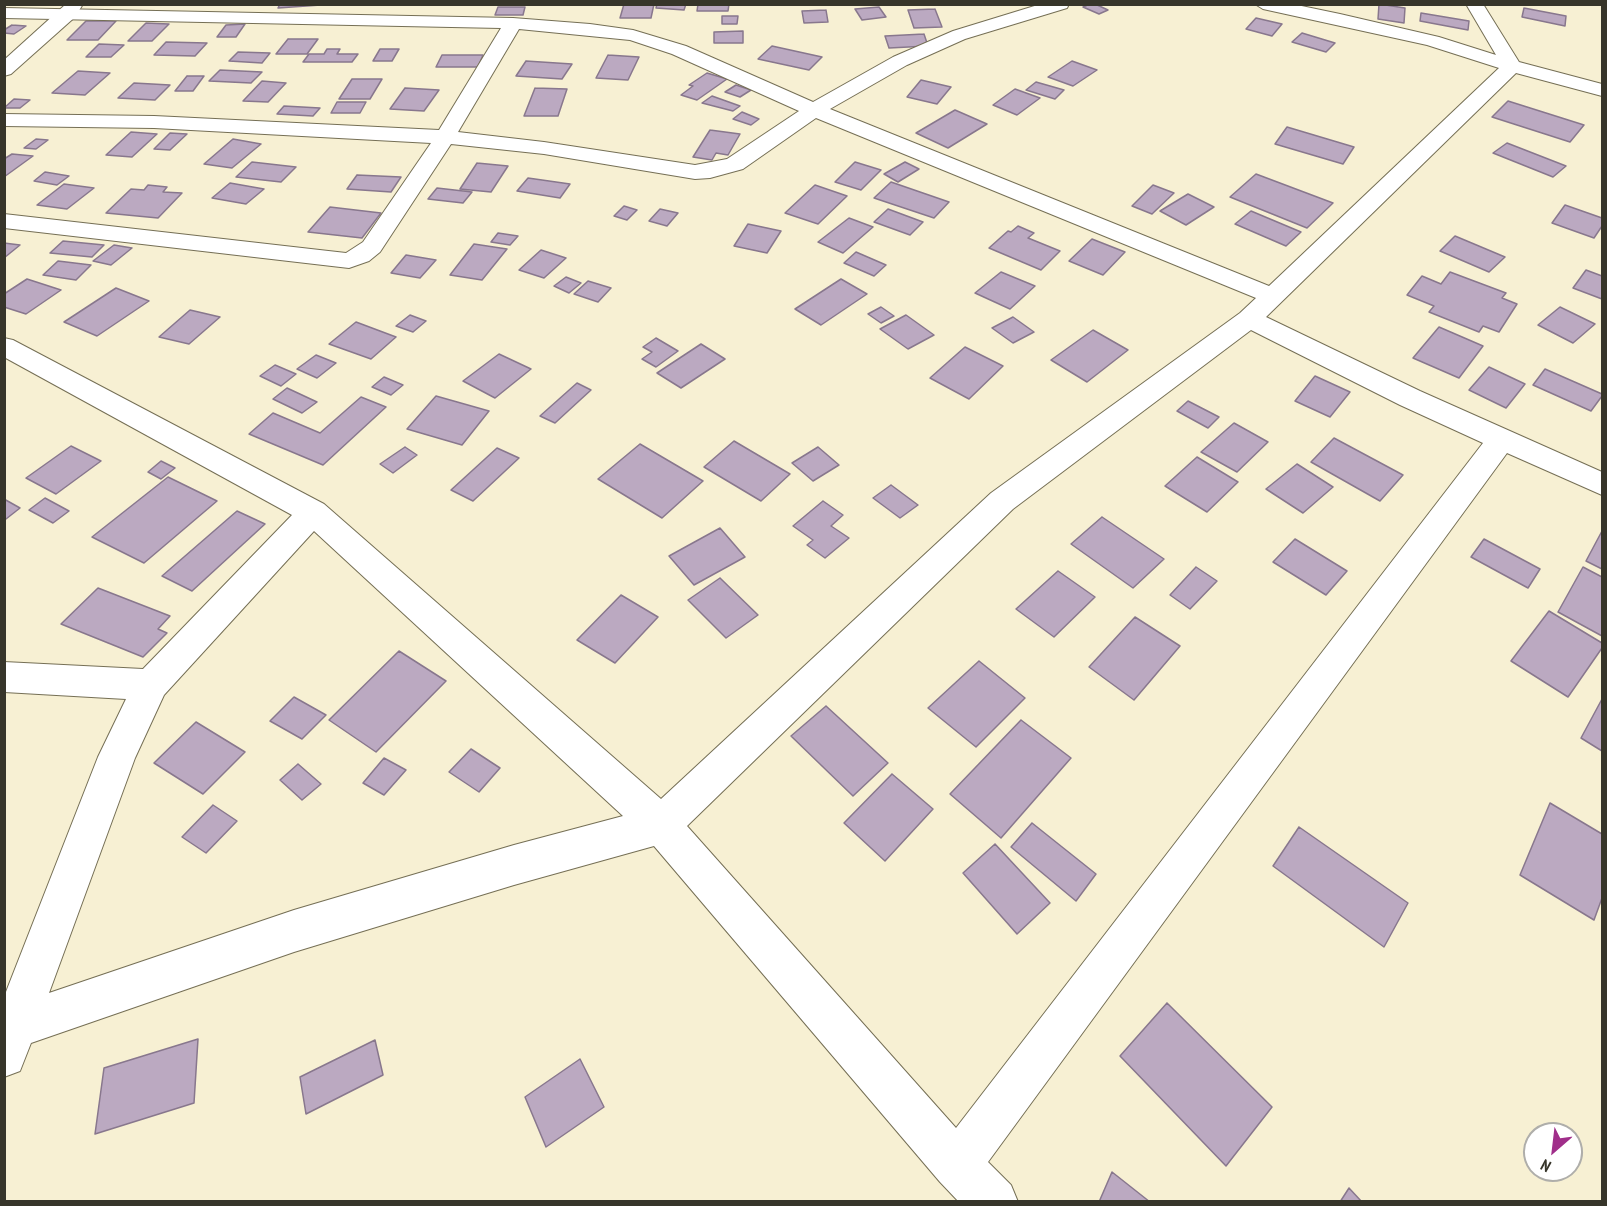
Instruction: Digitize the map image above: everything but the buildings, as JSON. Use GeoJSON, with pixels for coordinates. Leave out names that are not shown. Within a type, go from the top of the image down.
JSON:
{"type":"FeatureCollection","features":[{"type":"Feature","properties":{"kind":"street"},"geometry":{"type":"LineString","coordinates":[[4,120],[154,122],[446,137],[544,148],[695,172],[710,171],[735,164],[814,110],[900,61],[959,35],[1061,4]]}},
{"type":"Feature","properties":{"kind":"street"},"geometry":{"type":"LineString","coordinates":[[1263,4],[1340,19],[1433,42],[1602,90]]}},
{"type":"Feature","properties":{"kind":"street"},"geometry":{"type":"LineString","coordinates":[[1474,4],[1512,66]]}},
{"type":"Feature","properties":{"kind":"street"},"geometry":{"type":"LineString","coordinates":[[4,13],[72,9],[513,23],[633,35],[679,50],[814,110],[1272,297]]}},
{"type":"Feature","properties":{"kind":"street"},"geometry":{"type":"LineString","coordinates":[[4,70],[72,9]]}},
{"type":"Feature","properties":{"kind":"street"},"geometry":{"type":"LineString","coordinates":[[4,221],[349,261],[361,256],[372,247],[446,137],[513,23]]}},
{"type":"Feature","properties":{"kind":"street"},"geometry":{"type":"LineString","coordinates":[[11,1040],[294,931],[514,865],[661,825],[1002,501],[1249,320],[1512,66]]}},
{"type":"Feature","properties":{"kind":"street"},"geometry":{"type":"LineString","coordinates":[[1249,320],[1410,398],[1602,484]]}},
{"type":"Feature","properties":{"kind":"street"},"geometry":{"type":"LineString","coordinates":[[4,346],[313,512],[661,825],[957,1165],[994,1202]]}},
{"type":"Feature","properties":{"kind":"street"},"geometry":{"type":"LineString","coordinates":[[957,1165],[1503,439]]}},
{"type":"Feature","properties":{"kind":"street"},"geometry":{"type":"LineString","coordinates":[[11,1040],[117,757],[150,685],[313,512]]}},
{"type":"Feature","properties":{"kind":"street"},"geometry":{"type":"LineString","coordinates":[[4,677],[150,685]]}}]}
